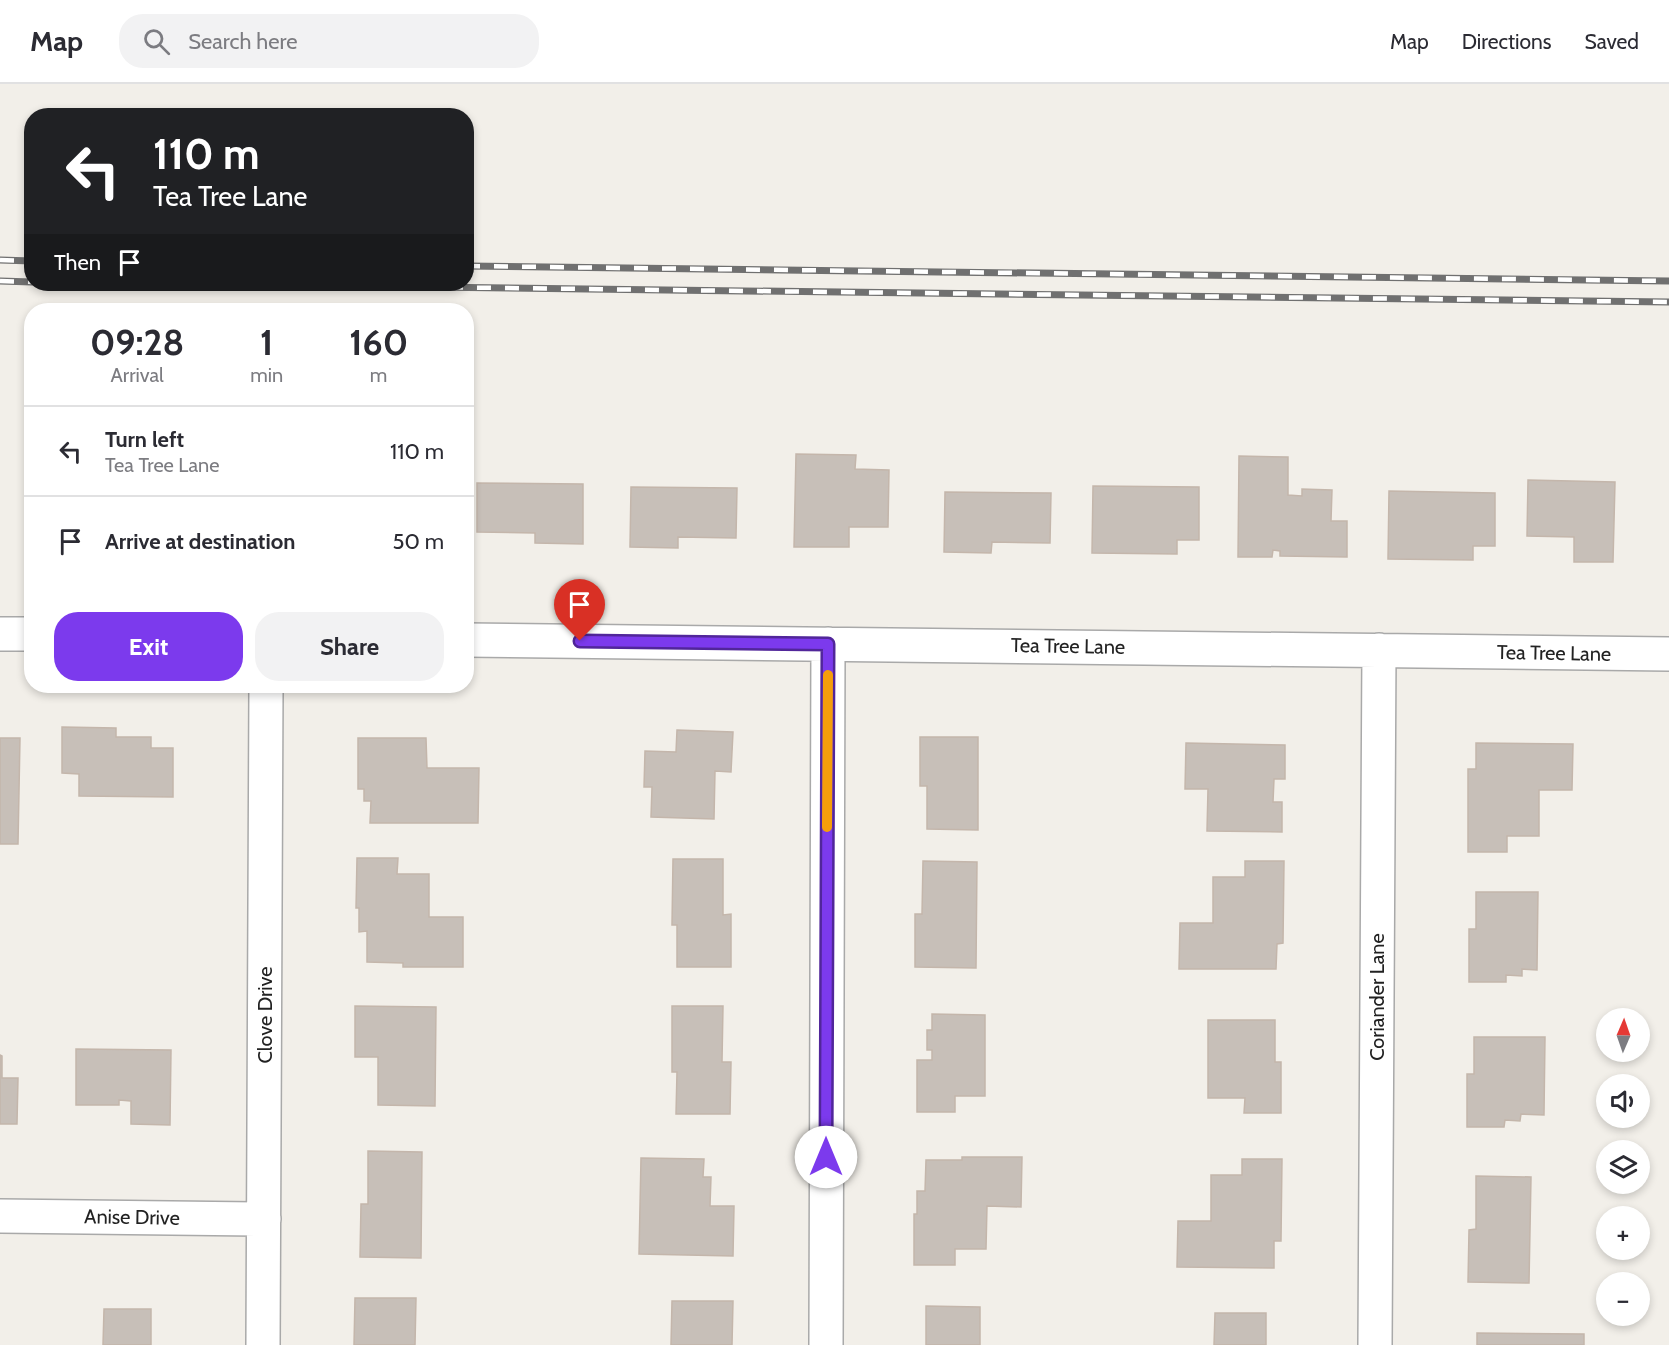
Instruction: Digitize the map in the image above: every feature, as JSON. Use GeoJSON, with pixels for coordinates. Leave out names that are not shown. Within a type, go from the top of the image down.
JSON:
{"type":"FeatureCollection","features":[{"type":"Feature","properties":{"kind":"street"},"geometry":{"type":"LineString","coordinates":[[0,634],[24,634]]}},
{"type":"Feature","properties":{"kind":"street","name":"Tea Tree Lane"},"geometry":{"type":"LineString","coordinates":[[474,640],[1669,654]]}},
{"type":"Feature","properties":{"kind":"street"},"geometry":{"type":"LineString","coordinates":[[826,1345],[828,644]]}},
{"type":"Feature","properties":{"kind":"street","name":"Coriander Lane"},"geometry":{"type":"LineString","coordinates":[[1375,1345],[1379,650]]}},
{"type":"Feature","properties":{"kind":"street","name":"Clove Drive"},"geometry":{"type":"LineString","coordinates":[[263,1345],[266,693]]}},
{"type":"Feature","properties":{"kind":"street","name":"Anise Drive"},"geometry":{"type":"LineString","coordinates":[[0,1216],[264,1219]]}},
{"type":"Feature","properties":{"kind":"building"},"geometry":{"type":"Polygon","coordinates":[[[796,454],[856,455],[855,469],[889,470],[888,527],[849,527],[849,547],[794,547],[796,454]]]}},
{"type":"Feature","properties":{"kind":"building"},"geometry":{"type":"Polygon","coordinates":[[[1239,456],[1288,457],[1288,495],[1302,496],[1302,489],[1332,490],[1331,521],[1347,521],[1347,557],[1280,556],[1280,551],[1273,550],[1272,557],[1238,557],[1239,456]]]}},
{"type":"Feature","properties":{"kind":"building"},"geometry":{"type":"Polygon","coordinates":[[[1528,480],[1615,482],[1613,562],[1574,562],[1574,537],[1527,536],[1528,480]]]}},
{"type":"Feature","properties":{"kind":"building"},"geometry":{"type":"Polygon","coordinates":[[[477,483],[583,484],[583,544],[535,543],[535,533],[477,532],[477,483]]]}},
{"type":"Feature","properties":{"kind":"building"},"geometry":{"type":"Polygon","coordinates":[[[1093,486],[1199,487],[1199,540],[1177,540],[1177,554],[1092,553],[1093,486]]]}},
{"type":"Feature","properties":{"kind":"building"},"geometry":{"type":"Polygon","coordinates":[[[631,487],[737,488],[736,538],[678,537],[678,548],[630,547],[631,487]]]}},
{"type":"Feature","properties":{"kind":"building"},"geometry":{"type":"Polygon","coordinates":[[[1389,491],[1495,493],[1495,546],[1473,546],[1473,560],[1388,559],[1389,491]]]}},
{"type":"Feature","properties":{"kind":"building"},"geometry":{"type":"Polygon","coordinates":[[[945,492],[1051,493],[1050,543],[992,542],[991,553],[944,552],[945,492]]]}},
{"type":"Feature","properties":{"kind":"building"},"geometry":{"type":"Polygon","coordinates":[[[62,727],[116,728],[116,737],[151,737],[151,748],[173,748],[173,797],[79,796],[79,774],[62,773],[62,727]]]}},
{"type":"Feature","properties":{"kind":"building"},"geometry":{"type":"Polygon","coordinates":[[[677,730],[733,732],[731,772],[715,771],[714,819],[651,817],[652,787],[644,787],[645,751],[676,752],[677,730]]]}},
{"type":"Feature","properties":{"kind":"building"},"geometry":{"type":"Polygon","coordinates":[[[920,737],[978,737],[978,830],[927,829],[927,786],[920,786],[920,737]]]}},
{"type":"Feature","properties":{"kind":"building"},"geometry":{"type":"Polygon","coordinates":[[[0,738],[20,738],[18,844],[0,844],[0,738]]]}},
{"type":"Feature","properties":{"kind":"building"},"geometry":{"type":"Polygon","coordinates":[[[358,738],[426,738],[427,768],[479,768],[478,823],[370,823],[371,801],[364,801],[364,789],[358,789],[358,738]]]}},
{"type":"Feature","properties":{"kind":"building"},"geometry":{"type":"Polygon","coordinates":[[[1186,743],[1285,745],[1285,779],[1274,779],[1273,802],[1282,802],[1282,832],[1207,831],[1208,789],[1185,789],[1186,743]]]}},
{"type":"Feature","properties":{"kind":"building"},"geometry":{"type":"Polygon","coordinates":[[[1476,743],[1573,744],[1572,790],[1539,790],[1539,836],[1507,836],[1507,852],[1468,852],[1468,769],[1476,769],[1476,743]]]}},
{"type":"Feature","properties":{"kind":"building"},"geometry":{"type":"Polygon","coordinates":[[[357,858],[398,858],[397,874],[429,874],[429,917],[463,917],[463,967],[403,967],[403,963],[367,962],[367,931],[359,932],[359,908],[356,908],[357,858]]]}},
{"type":"Feature","properties":{"kind":"building"},"geometry":{"type":"Polygon","coordinates":[[[673,859],[723,859],[723,915],[731,914],[731,967],[677,967],[677,925],[672,925],[673,859]]]}},
{"type":"Feature","properties":{"kind":"building"},"geometry":{"type":"Polygon","coordinates":[[[923,861],[977,862],[976,968],[915,967],[915,914],[922,914],[923,861]]]}},
{"type":"Feature","properties":{"kind":"building"},"geometry":{"type":"Polygon","coordinates":[[[1245,861],[1284,861],[1283,943],[1277,944],[1276,969],[1179,969],[1180,923],[1213,923],[1213,877],[1245,877],[1245,861]]]}},
{"type":"Feature","properties":{"kind":"building"},"geometry":{"type":"Polygon","coordinates":[[[1476,892],[1538,892],[1537,970],[1522,969],[1522,976],[1506,975],[1506,982],[1469,982],[1469,929],[1476,929],[1476,892]]]}},
{"type":"Feature","properties":{"kind":"building"},"geometry":{"type":"Polygon","coordinates":[[[355,1006],[436,1007],[435,1106],[378,1105],[378,1057],[355,1057],[355,1006]]]}},
{"type":"Feature","properties":{"kind":"building"},"geometry":{"type":"Polygon","coordinates":[[[672,1006],[723,1006],[722,1062],[731,1062],[730,1114],[676,1114],[677,1072],[672,1072],[672,1006]]]}},
{"type":"Feature","properties":{"kind":"building"},"geometry":{"type":"Polygon","coordinates":[[[932,1014],[985,1015],[985,1096],[955,1096],[955,1112],[917,1112],[917,1060],[932,1060],[932,1050],[927,1050],[927,1030],[932,1030],[932,1014]]]}},
{"type":"Feature","properties":{"kind":"building"},"geometry":{"type":"Polygon","coordinates":[[[1208,1020],[1275,1020],[1275,1062],[1281,1062],[1281,1113],[1244,1113],[1245,1098],[1208,1098],[1208,1020]]]}},
{"type":"Feature","properties":{"kind":"building"},"geometry":{"type":"Polygon","coordinates":[[[1474,1037],[1545,1037],[1544,1115],[1521,1114],[1520,1121],[1505,1120],[1504,1127],[1467,1127],[1467,1074],[1474,1074],[1474,1037]]]}},
{"type":"Feature","properties":{"kind":"building"},"geometry":{"type":"Polygon","coordinates":[[[76,1049],[171,1050],[170,1125],[131,1124],[131,1101],[119,1100],[119,1105],[76,1105],[76,1049]]]}},
{"type":"Feature","properties":{"kind":"building"},"geometry":{"type":"Polygon","coordinates":[[[0,1055],[2,1056],[2,1078],[18,1078],[17,1124],[0,1124],[0,1055]]]}},
{"type":"Feature","properties":{"kind":"building"},"geometry":{"type":"Polygon","coordinates":[[[368,1151],[422,1152],[421,1258],[360,1257],[361,1204],[368,1204],[368,1151]]]}},
{"type":"Feature","properties":{"kind":"building"},"geometry":{"type":"Polygon","coordinates":[[[962,1157],[1022,1157],[1021,1207],[987,1206],[986,1249],[955,1249],[955,1265],[914,1265],[914,1214],[917,1214],[917,1191],[925,1191],[926,1160],[962,1160],[962,1157]]]}},
{"type":"Feature","properties":{"kind":"building"},"geometry":{"type":"Polygon","coordinates":[[[641,1158],[704,1159],[703,1177],[711,1177],[710,1206],[734,1206],[733,1256],[639,1254],[641,1158]]]}},
{"type":"Feature","properties":{"kind":"building"},"geometry":{"type":"Polygon","coordinates":[[[1242,1159],[1282,1159],[1281,1241],[1274,1241],[1274,1268],[1177,1267],[1178,1221],[1211,1221],[1211,1175],[1242,1175],[1242,1159]]]}},
{"type":"Feature","properties":{"kind":"building"},"geometry":{"type":"Polygon","coordinates":[[[1476,1176],[1531,1177],[1529,1283],[1468,1282],[1469,1230],[1476,1229],[1476,1176]]]}},
{"type":"Feature","properties":{"kind":"building"},"geometry":{"type":"Polygon","coordinates":[[[355,1298],[416,1298],[415,1345],[354,1345],[355,1298]]]}},
{"type":"Feature","properties":{"kind":"building"},"geometry":{"type":"Polygon","coordinates":[[[672,1301],[733,1301],[732,1345],[671,1345],[672,1301]]]}},
{"type":"Feature","properties":{"kind":"building"},"geometry":{"type":"Polygon","coordinates":[[[926,1306],[980,1307],[980,1345],[926,1345],[926,1306]]]}},
{"type":"Feature","properties":{"kind":"building"},"geometry":{"type":"Polygon","coordinates":[[[104,1309],[151,1309],[151,1345],[103,1345],[104,1309]]]}},
{"type":"Feature","properties":{"kind":"building"},"geometry":{"type":"Polygon","coordinates":[[[1215,1313],[1266,1313],[1266,1345],[1214,1345],[1215,1313]]]}},
{"type":"Feature","properties":{"kind":"building"},"geometry":{"type":"Polygon","coordinates":[[[1477,1333],[1584,1334],[1584,1345],[1477,1345],[1477,1333]]]}},
{"type":"Feature","properties":{"kind":"railway"},"geometry":{"type":"LineString","coordinates":[[0,260],[24,261]]}},
{"type":"Feature","properties":{"kind":"railway"},"geometry":{"type":"LineString","coordinates":[[474,266],[1669,281]]}},
{"type":"Feature","properties":{"kind":"railway"},"geometry":{"type":"LineString","coordinates":[[0,281],[24,282]]}},
{"type":"Feature","properties":{"kind":"railway"},"geometry":{"type":"LineString","coordinates":[[474,288],[1669,302]]}},
{"type":"Feature","properties":{"kind":"slow traffic"},"geometry":{"type":"LineString","coordinates":[[827,827],[828,675]]}},
{"type":"Feature","properties":{"kind":"route"},"geometry":{"type":"LineString","coordinates":[[580,641],[828,644],[826,1157]]}}]}
